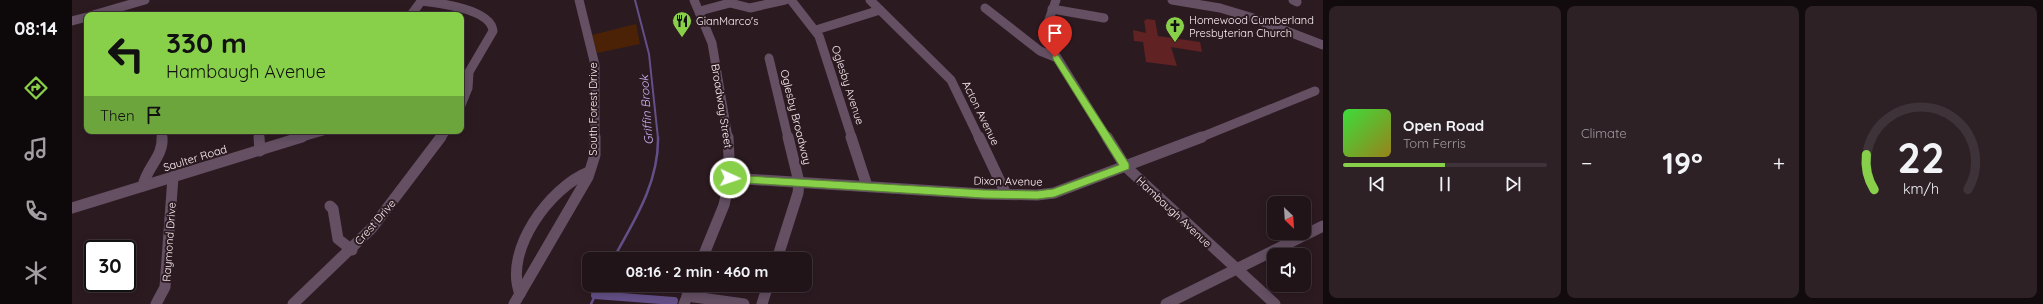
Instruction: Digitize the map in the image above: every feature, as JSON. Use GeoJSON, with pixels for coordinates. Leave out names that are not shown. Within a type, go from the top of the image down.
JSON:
{"type":"FeatureCollection","features":[{"type":"Feature","properties":{"kind":"street"},"geometry":{"type":"LineString","coordinates":[[103,12],[145,0]]}},
{"type":"Feature","properties":{"kind":"street"},"geometry":{"type":"LineString","coordinates":[[413,12],[422,0],[487,18],[493,24],[493,31],[465,80],[468,88],[464,98]]}},
{"type":"Feature","properties":{"kind":"street","name":"South Forest Drive"},"geometry":{"type":"LineString","coordinates":[[514,304],[589,172],[595,155],[595,65],[579,0]]}},
{"type":"Feature","properties":{"kind":"street","name":"Broadway Street"},"geometry":{"type":"LineString","coordinates":[[694,0],[700,11],[712,43],[728,135],[730,178],[724,205],[705,252]]}},
{"type":"Feature","properties":{"kind":"street"},"geometry":{"type":"LineString","coordinates":[[700,11],[714,6],[730,3],[739,3],[750,8],[785,0]]}},
{"type":"Feature","properties":{"kind":"street","name":"Oglesby Avenue"},"geometry":{"type":"LineString","coordinates":[[791,0],[816,30],[840,98],[867,186]]}},
{"type":"Feature","properties":{"kind":"street","name":"Acton Avenue"},"geometry":{"type":"LineString","coordinates":[[870,0],[951,80],[1006,194]]}},
{"type":"Feature","properties":{"kind":"street","name":"Hambaugh Avenue"},"geometry":{"type":"LineString","coordinates":[[1056,0],[1046,30],[1048,41],[1055,57],[1125,166],[1275,304]]}},
{"type":"Feature","properties":{"kind":"street"},"geometry":{"type":"LineString","coordinates":[[1172,0],[1220,8],[1250,17],[1323,45]]}},
{"type":"Feature","properties":{"kind":"street"},"geometry":{"type":"LineString","coordinates":[[985,8],[1040,51],[1055,57]]}},
{"type":"Feature","properties":{"kind":"street"},"geometry":{"type":"LineString","coordinates":[[816,30],[880,10]]}},
{"type":"Feature","properties":{"kind":"street"},"geometry":{"type":"LineString","coordinates":[[1052,10],[1104,18]]}},
{"type":"Feature","properties":{"kind":"street"},"geometry":{"type":"LineString","coordinates":[[72,21],[84,18]]}},
{"type":"Feature","properties":{"kind":"street","name":"Oglesby Broadway"},"geometry":{"type":"LineString","coordinates":[[769,58],[799,182]]}},
{"type":"Feature","properties":{"kind":"street","name":"Dixon Avenue"},"geometry":{"type":"LineString","coordinates":[[730,178],[1006,194],[1037,195],[1054,193],[1315,91]]}},
{"type":"Feature","properties":{"kind":"street"},"geometry":{"type":"LineString","coordinates":[[143,186],[144,176],[159,154],[162,144],[161,134]]}},
{"type":"Feature","properties":{"kind":"street"},"geometry":{"type":"LineString","coordinates":[[258,134],[260,152]]}},
{"type":"Feature","properties":{"kind":"street","name":"Saulter Road"},"geometry":{"type":"LineString","coordinates":[[72,208],[260,152],[315,134]]}},
{"type":"Feature","properties":{"kind":"street","name":"Crest Drive"},"geometry":{"type":"LineString","coordinates":[[294,304],[352,250],[372,228],[444,134]]}},
{"type":"Feature","properties":{"kind":"street","name":"South Forest Drive"},"geometry":{"type":"LineString","coordinates":[[520,294],[514,272],[517,256],[522,244],[558,192],[578,176],[589,172]]}},
{"type":"Feature","properties":{"kind":"street","name":"Raymond Drive"},"geometry":{"type":"LineString","coordinates":[[156,304],[165,287],[173,177]]}},
{"type":"Feature","properties":{"kind":"street"},"geometry":{"type":"LineString","coordinates":[[779,252],[798,193],[799,182]]}},
{"type":"Feature","properties":{"kind":"street"},"geometry":{"type":"LineString","coordinates":[[330,206],[333,209],[338,239],[352,250]]}},
{"type":"Feature","properties":{"kind":"street"},"geometry":{"type":"LineString","coordinates":[[1166,304],[1235,268],[1323,226]]}},
{"type":"Feature","properties":{"kind":"street"},"geometry":{"type":"LineString","coordinates":[[762,304],[766,292]]}},
{"type":"Feature","properties":{"kind":"street"},"geometry":{"type":"LineString","coordinates":[[686,300],[744,304]]}},
{"type":"Feature","properties":{"kind":"shaded area"},"geometry":{"type":"Polygon","coordinates":[[[636,24],[640,44],[597,53],[592,35],[636,24]]]}},
{"type":"Feature","properties":{"kind":"building","name":"Homewood Cumberland Presbyterian Church"},"geometry":{"type":"Polygon","coordinates":[[[1146,19],[1155,20],[1158,36],[1200,42],[1202,52],[1171,47],[1177,66],[1146,62],[1143,42],[1134,41],[1133,30],[1146,33],[1144,20],[1146,21],[1146,19]]]}},
{"type":"Feature","properties":{"kind":"waterway","name":"Griffin Brook"},"geometry":{"type":"LineString","coordinates":[[635,0],[649,54],[658,138]]}},
{"type":"Feature","properties":{"kind":"waterway","name":"Griffin Brook"},"geometry":{"type":"LineString","coordinates":[[617,252],[637,216],[650,186],[657,154],[658,138]]}},
{"type":"Feature","properties":{"kind":"waterway","name":"Griffin Brook"},"geometry":{"type":"LineString","coordinates":[[591,304],[597,292]]}},
{"type":"Feature","properties":{"kind":"waterway"},"geometry":{"type":"LineString","coordinates":[[595,295],[674,301]]}},
{"type":"Feature","properties":{"kind":"place","name":"GianMarco's"},"geometry":{"type":"Point","coordinates":[682,38]}},
{"type":"Feature","properties":{"kind":"place","name":"Homewood Cumberland Presbyterian Church"},"geometry":{"type":"Point","coordinates":[1175,43]}},
{"type":"Feature","properties":{"kind":"route"},"geometry":{"type":"LineString","coordinates":[[730,178],[984,194],[1037,195],[1054,193],[1125,166],[1055,57]]}}]}
